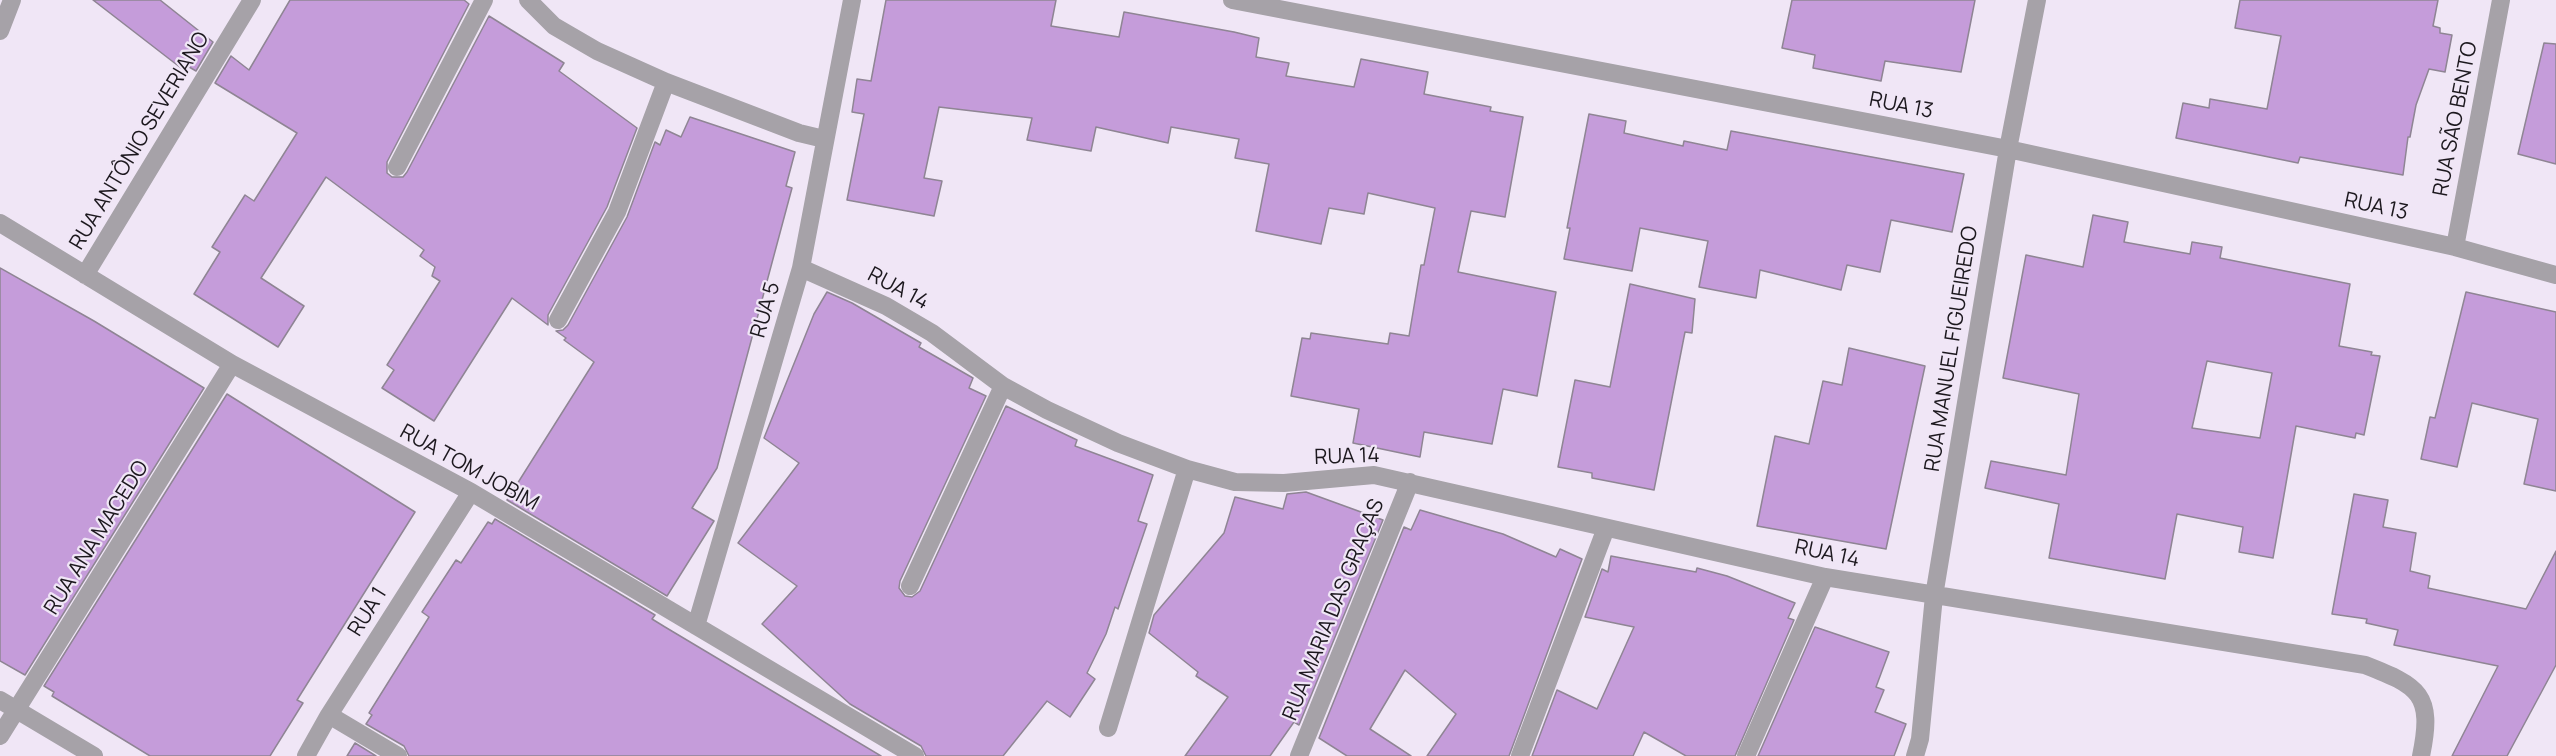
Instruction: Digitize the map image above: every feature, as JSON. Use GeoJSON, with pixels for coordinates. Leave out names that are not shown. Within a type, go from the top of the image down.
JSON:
{"type":"FeatureCollection","features":[{"type":"Feature","properties":{"kind":"street"},"geometry":{"type":"LineString","coordinates":[[0,31],[12,0]]}},
{"type":"Feature","properties":{"kind":"street","name":"RUA ANTÔNIO SEVERIANO"},"geometry":{"type":"LineString","coordinates":[[85,274],[252,0]]}},
{"type":"Feature","properties":{"kind":"street"},"geometry":{"type":"LineString","coordinates":[[397,167],[484,0]]}},
{"type":"Feature","properties":{"kind":"street"},"geometry":{"type":"LineString","coordinates":[[528,0],[554,26],[597,51],[666,82],[799,133],[825,139]]}},
{"type":"Feature","properties":{"kind":"street","name":"RUA 5"},"geometry":{"type":"LineString","coordinates":[[696,626],[801,268],[852,0]]}},
{"type":"Feature","properties":{"kind":"street","name":"RUA 13"},"geometry":{"type":"LineString","coordinates":[[1232,0],[2008,149],[2455,247],[2556,275]]}},
{"type":"Feature","properties":{"kind":"street","name":"RUA MANUEL FIGUEIREDO"},"geometry":{"type":"LineString","coordinates":[[1915,756],[1920,739],[1934,596],[2008,149],[2037,0]]}},
{"type":"Feature","properties":{"kind":"street","name":"RUA SÃO BENTO"},"geometry":{"type":"LineString","coordinates":[[2455,247],[2501,0]]}},
{"type":"Feature","properties":{"kind":"street"},"geometry":{"type":"LineString","coordinates":[[558,321],[617,212],[666,82]]}},
{"type":"Feature","properties":{"kind":"street","name":"RUA TOM JOBIM"},"geometry":{"type":"LineString","coordinates":[[0,223],[232,364],[471,492],[915,756]]}},
{"type":"Feature","properties":{"kind":"street","name":"RUA 14"},"geometry":{"type":"LineString","coordinates":[[801,268],[886,306],[932,333],[1003,386],[1047,410],[1118,443],[1186,469],[1235,482],[1284,483],[1374,475],[1825,577],[2365,665],[2398,678],[2415,689],[2422,699],[2425,713],[2425,739],[2421,756]]}},
{"type":"Feature","properties":{"kind":"street","name":"RUA ANA MACEDO"},"geometry":{"type":"LineString","coordinates":[[0,736],[232,364]]}},
{"type":"Feature","properties":{"kind":"street"},"geometry":{"type":"LineString","coordinates":[[910,586],[1003,386]]}},
{"type":"Feature","properties":{"kind":"street"},"geometry":{"type":"LineString","coordinates":[[1108,728],[1186,469]]}},
{"type":"Feature","properties":{"kind":"street","name":"RUA MARIA DAS GRAÇAS"},"geometry":{"type":"LineString","coordinates":[[1299,756],[1410,482]]}},
{"type":"Feature","properties":{"kind":"street","name":"RUA 1"},"geometry":{"type":"LineString","coordinates":[[306,756],[329,715],[471,492]]}},
{"type":"Feature","properties":{"kind":"street"},"geometry":{"type":"LineString","coordinates":[[1520,756],[1606,528]]}},
{"type":"Feature","properties":{"kind":"street"},"geometry":{"type":"LineString","coordinates":[[1746,756],[1825,577]]}},
{"type":"Feature","properties":{"kind":"street"},"geometry":{"type":"LineString","coordinates":[[0,700],[94,756]]}},
{"type":"Feature","properties":{"kind":"street"},"geometry":{"type":"LineString","coordinates":[[329,715],[398,756]]}},
{"type":"Feature","properties":{"kind":"building"},"geometry":{"type":"Polygon","coordinates":[[[93,0],[160,0],[213,42],[196,71],[184,64],[181,68],[93,0]]]}},
{"type":"Feature","properties":{"kind":"building"},"geometry":{"type":"Polygon","coordinates":[[[290,0],[464,0],[469,4],[387,162],[387,173],[392,177],[403,177],[407,172],[489,16],[564,63],[559,71],[637,128],[607,207],[548,315],[548,325],[512,298],[434,421],[382,388],[394,370],[387,365],[440,281],[432,276],[435,267],[420,256],[424,250],[326,177],[261,278],[304,306],[278,347],[194,294],[220,252],[212,247],[245,195],[254,201],[297,133],[215,83],[231,56],[249,70],[290,0]]]}},
{"type":"Feature","properties":{"kind":"building"},"geometry":{"type":"Polygon","coordinates":[[[886,0],[1056,0],[1051,26],[1119,37],[1124,12],[1234,32],[1259,38],[1256,57],[1289,63],[1286,76],[1354,87],[1361,59],[1428,72],[1424,94],[1491,107],[1490,111],[1523,117],[1505,217],[1471,211],[1458,272],[1556,292],[1537,396],[1503,389],[1492,444],[1424,432],[1420,457],[1353,443],[1359,409],[1291,396],[1302,338],[1310,339],[1311,333],[1388,344],[1390,333],[1409,336],[1421,265],[1424,265],[1435,208],[1368,193],[1364,214],[1329,208],[1321,244],[1256,231],[1269,164],[1235,158],[1239,139],[1171,127],[1168,143],[1096,127],[1091,151],[1027,140],[1032,118],[939,107],[924,178],[942,181],[934,216],[847,200],[864,114],[852,112],[857,79],[871,81],[886,0]]]}},
{"type":"Feature","properties":{"kind":"building"},"geometry":{"type":"Polygon","coordinates":[[[1792,0],[1975,0],[1961,72],[1885,61],[1881,81],[1813,68],[1815,55],[1782,48],[1792,0]]]}},
{"type":"Feature","properties":{"kind":"building"},"geometry":{"type":"Polygon","coordinates":[[[2240,0],[2438,0],[2433,26],[2440,28],[2440,33],[2452,35],[2445,72],[2429,69],[2416,105],[2410,137],[2408,137],[2403,175],[2300,157],[2298,163],[2176,138],[2183,103],[2209,108],[2210,99],[2267,109],[2281,36],[2235,28],[2240,0]]]}},
{"type":"Feature","properties":{"kind":"building"},"geometry":{"type":"Polygon","coordinates":[[[2544,43],[2556,44],[2556,164],[2518,154],[2544,43]]]}},
{"type":"Feature","properties":{"kind":"building"},"geometry":{"type":"Polygon","coordinates":[[[1589,114],[1626,121],[1624,133],[1683,146],[1684,141],[1727,150],[1731,131],[1964,174],[1952,232],[1891,220],[1880,272],[1847,265],[1841,290],[1760,270],[1756,298],[1699,287],[1708,241],[1640,228],[1632,271],[1564,259],[1570,228],[1567,228],[1589,114]]]}},
{"type":"Feature","properties":{"kind":"building"},"geometry":{"type":"Polygon","coordinates":[[[690,117],[795,152],[786,186],[792,188],[717,468],[692,508],[714,521],[667,596],[507,500],[594,362],[564,340],[566,338],[556,331],[563,330],[568,325],[627,217],[655,142],[660,145],[666,130],[681,137],[690,117]]]}},
{"type":"Feature","properties":{"kind":"building"},"geometry":{"type":"Polygon","coordinates":[[[2093,215],[2128,222],[2124,242],[2190,254],[2192,242],[2222,247],[2220,258],[2350,284],[2339,346],[2372,352],[2371,355],[2380,356],[2364,435],[2356,433],[2355,438],[2296,426],[2273,558],[2239,552],[2243,527],[2177,514],[2165,579],[2049,558],[2059,504],[1985,488],[1991,461],[2066,475],[2079,394],[2003,378],[2026,255],[2083,267],[2093,215]],[[2207,361],[2192,428],[2260,438],[2272,373],[2207,361]]]}},
{"type":"Feature","properties":{"kind":"building"},"geometry":{"type":"Polygon","coordinates":[[[0,268],[94,321],[204,388],[25,675],[0,661],[0,268]]]}},
{"type":"Feature","properties":{"kind":"building"},"geometry":{"type":"Polygon","coordinates":[[[1630,284],[1695,299],[1692,333],[1685,332],[1654,490],[1592,478],[1592,473],[1558,467],[1575,380],[1610,387],[1630,284]]]}},
{"type":"Feature","properties":{"kind":"building"},"geometry":{"type":"Polygon","coordinates":[[[827,292],[852,303],[921,343],[919,347],[973,378],[969,388],[986,396],[900,581],[899,588],[905,596],[912,597],[920,591],[1006,406],[1077,440],[1075,446],[1153,475],[1138,521],[1147,524],[1118,609],[1115,607],[1106,634],[1087,673],[1095,679],[1070,717],[1047,701],[1003,756],[926,756],[921,746],[850,704],[762,624],[797,586],[738,543],[799,463],[764,438],[814,314],[827,292]]]}},
{"type":"Feature","properties":{"kind":"building"},"geometry":{"type":"Polygon","coordinates":[[[2466,292],[2556,312],[2556,491],[2524,484],[2538,419],[2472,403],[2457,467],[2421,459],[2430,417],[2435,418],[2466,292]]]}},
{"type":"Feature","properties":{"kind":"building"},"geometry":{"type":"Polygon","coordinates":[[[1849,348],[1925,366],[1886,549],[1757,526],[1775,436],[1809,444],[1823,381],[1842,385],[1849,348]]]}},
{"type":"Feature","properties":{"kind":"building"},"geometry":{"type":"Polygon","coordinates":[[[227,394],[415,512],[297,700],[303,703],[270,756],[150,756],[52,696],[54,692],[44,686],[227,394]]]}},
{"type":"Feature","properties":{"kind":"building"},"geometry":{"type":"Polygon","coordinates":[[[1306,492],[1383,520],[1299,725],[1294,722],[1270,756],[1185,756],[1228,697],[1196,676],[1198,672],[1149,633],[1154,615],[1224,533],[1235,497],[1283,509],[1287,494],[1306,492]]]}},
{"type":"Feature","properties":{"kind":"building"},"geometry":{"type":"Polygon","coordinates":[[[2354,494],[2388,500],[2383,527],[2416,533],[2410,571],[2430,576],[2428,588],[2526,609],[2556,551],[2556,665],[2507,756],[2452,756],[2498,666],[2394,645],[2398,630],[2366,623],[2367,619],[2332,614],[2354,494]]]}},
{"type":"Feature","properties":{"kind":"building"},"geometry":{"type":"Polygon","coordinates":[[[1420,510],[1503,534],[1556,557],[1560,549],[1582,559],[1509,756],[1427,756],[1456,714],[1405,670],[1370,729],[1411,756],[1347,756],[1319,738],[1404,527],[1411,530],[1420,510]]]}},
{"type":"Feature","properties":{"kind":"building"},"geometry":{"type":"Polygon","coordinates":[[[495,519],[655,615],[652,619],[665,627],[881,756],[409,756],[404,746],[366,724],[372,715],[369,713],[429,617],[422,612],[456,560],[461,563],[488,522],[492,524],[495,519]]]}},
{"type":"Feature","properties":{"kind":"building"},"geometry":{"type":"Polygon","coordinates":[[[1611,556],[1696,572],[1697,568],[1727,576],[1795,603],[1788,618],[1794,620],[1735,756],[1686,756],[1644,732],[1633,756],[1532,756],[1557,690],[1597,709],[1634,627],[1585,617],[1602,569],[1608,572],[1611,556]]]}},
{"type":"Feature","properties":{"kind":"building"},"geometry":{"type":"Polygon","coordinates":[[[1815,627],[1889,652],[1876,687],[1884,690],[1875,712],[1906,724],[1894,756],[1758,756],[1815,627]]]}},
{"type":"Feature","properties":{"kind":"building"},"geometry":{"type":"Polygon","coordinates":[[[355,743],[376,756],[347,756],[355,743]]]}}]}
